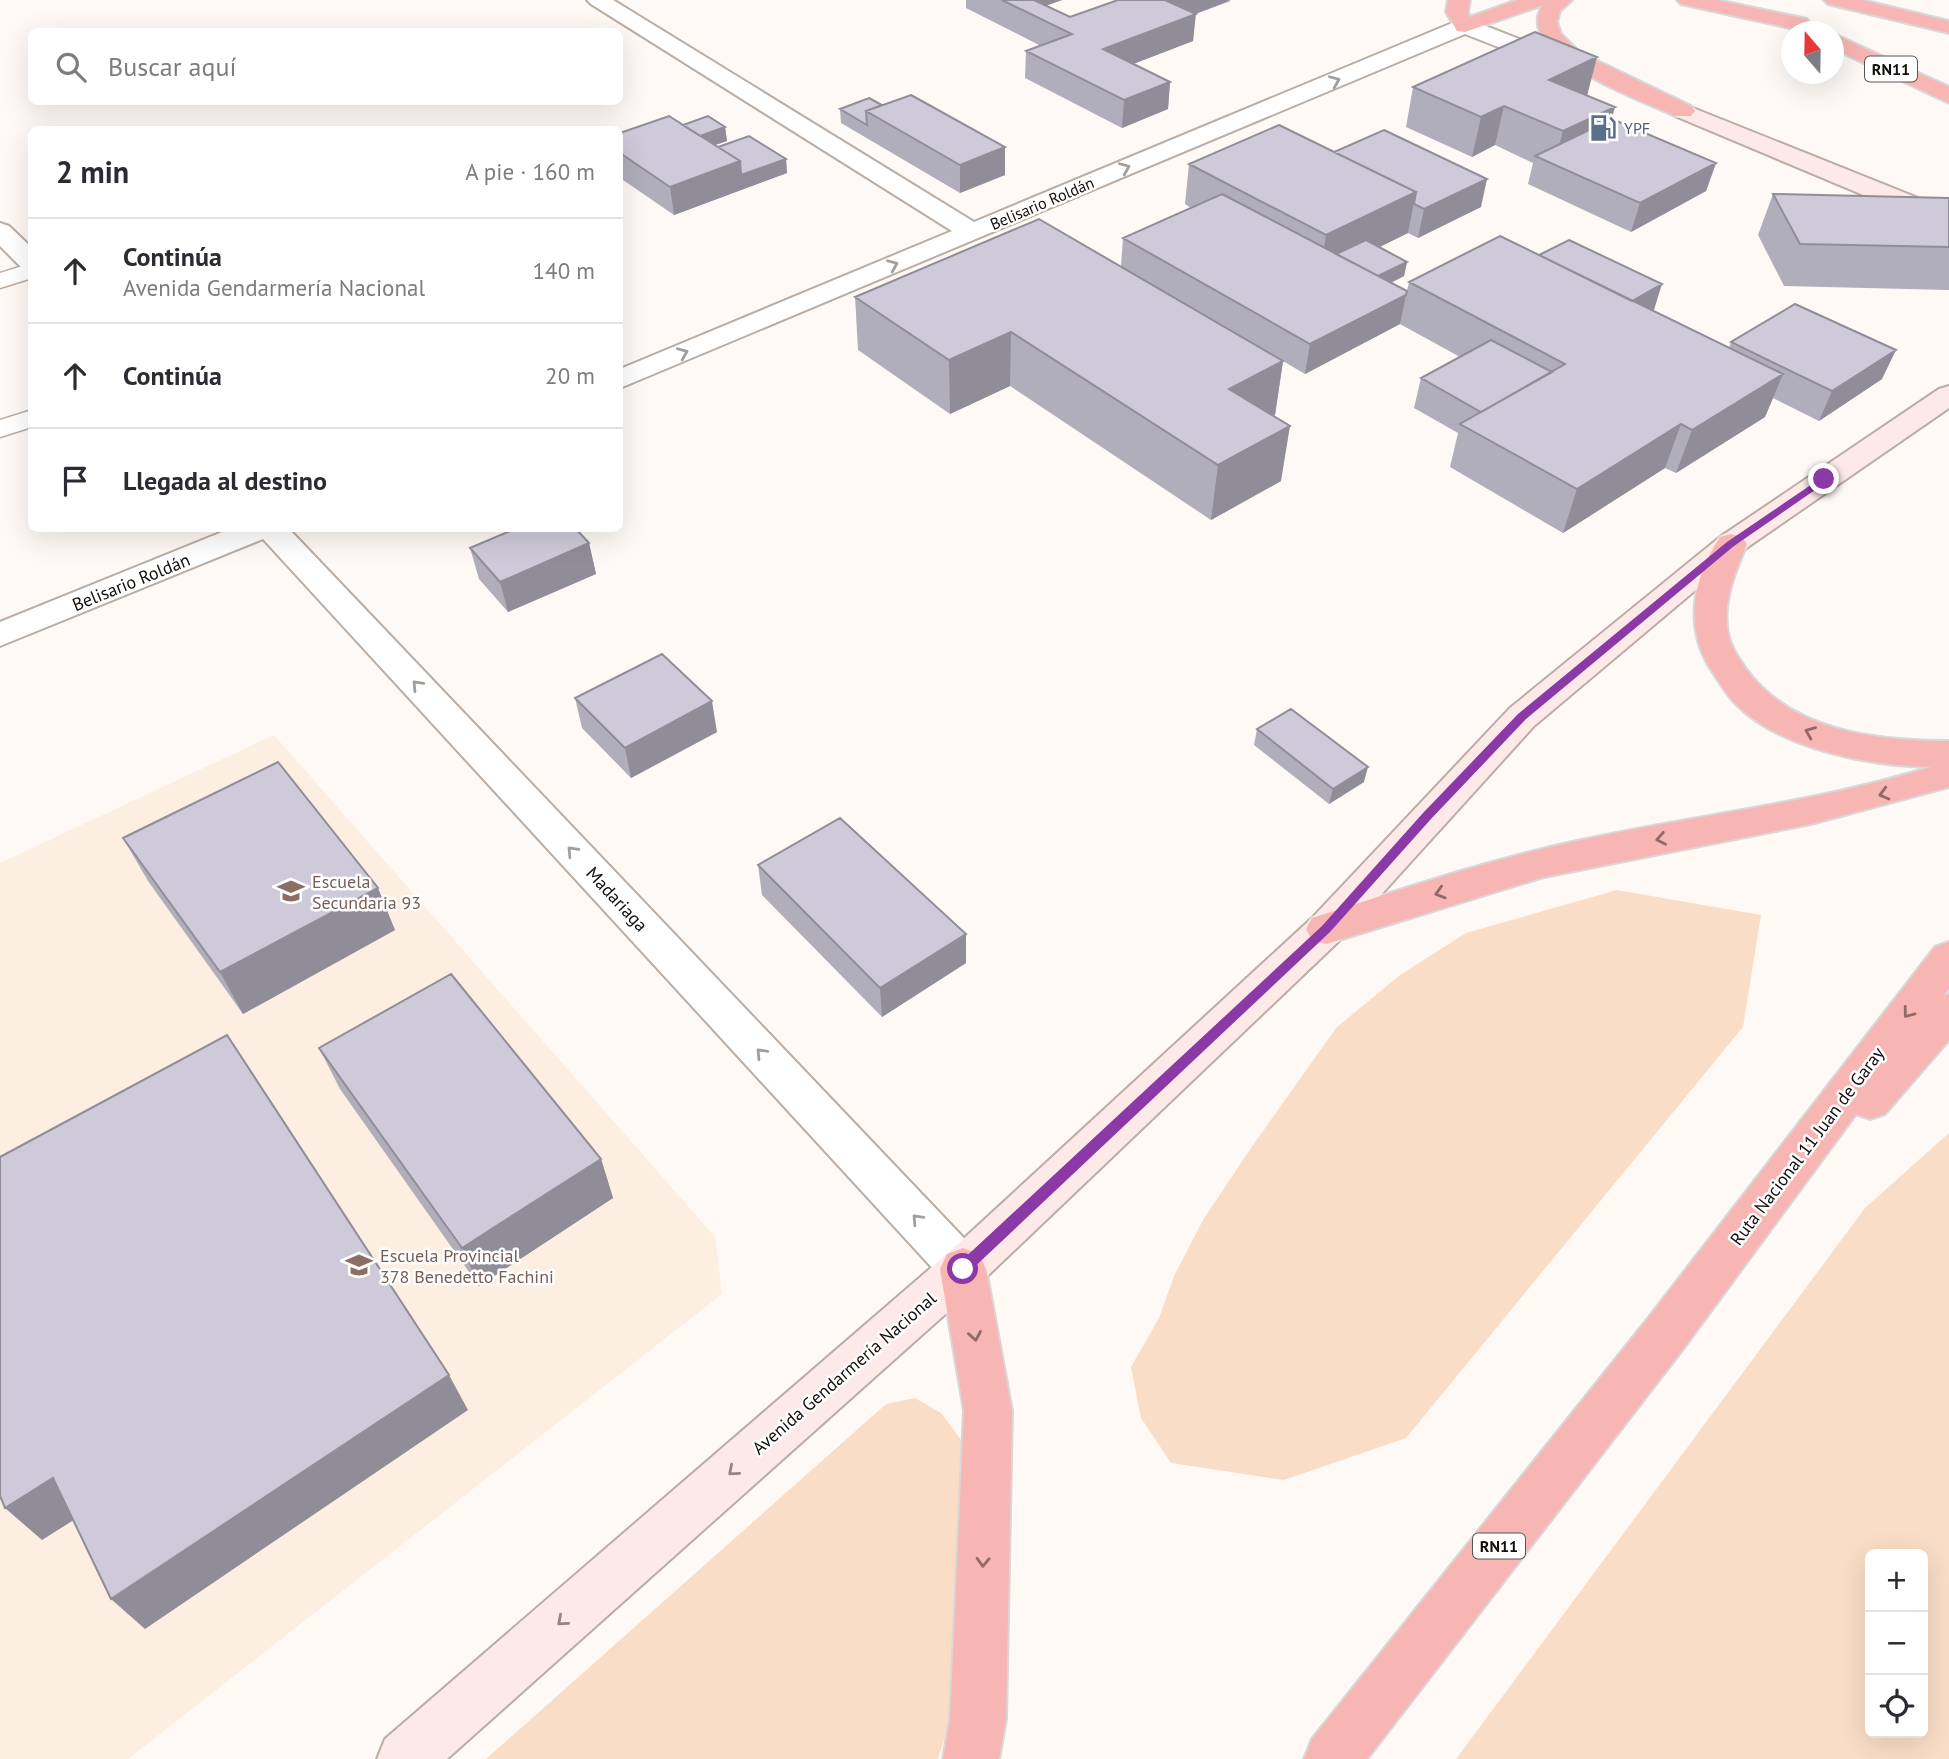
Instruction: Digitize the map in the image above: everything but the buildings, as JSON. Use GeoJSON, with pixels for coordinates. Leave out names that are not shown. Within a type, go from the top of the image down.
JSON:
{"type":"FeatureCollection","features":[{"type":"Feature","properties":{"kind":"highway"},"geometry":{"type":"LineString","coordinates":[[1459,0],[1458,12],[1465,26],[1537,0]]}},
{"type":"Feature","properties":{"kind":"highway"},"geometry":{"type":"LineString","coordinates":[[1561,0],[1550,7],[1545,17],[1548,30],[1557,44],[1572,57],[1683,111]]}},
{"type":"Feature","properties":{"kind":"highway"},"geometry":{"type":"LineString","coordinates":[[1688,0],[1781,22]]}},
{"type":"Feature","properties":{"kind":"highway"},"geometry":{"type":"LineString","coordinates":[[1746,0],[1791,21]]}},
{"type":"Feature","properties":{"kind":"highway"},"geometry":{"type":"LineString","coordinates":[[1835,0],[1949,27]]}},
{"type":"Feature","properties":{"kind":"highway","name":"RN11"},"geometry":{"type":"LineString","coordinates":[[1844,46],[1949,96]]}},
{"type":"Feature","properties":{"kind":"highway"},"geometry":{"type":"LineString","coordinates":[[1731,544],[1712,590],[1710,628],[1721,660],[1751,698],[1802,729],[1850,747],[1921,755],[1949,754]]}},
{"type":"Feature","properties":{"kind":"highway"},"geometry":{"type":"LineString","coordinates":[[1326,929],[1482,880],[1574,855],[1836,807],[1949,774]]}},
{"type":"Feature","properties":{"kind":"highway","name":"Ruta Nacional 11 Juan de Garay"},"geometry":{"type":"LineString","coordinates":[[1332,1759],[1665,1333],[1949,958]]}},
{"type":"Feature","properties":{"kind":"highway","name":"Ruta Nacional 11 Juan de Garay"},"geometry":{"type":"LineString","coordinates":[[1665,1333],[1949,1011]]}},
{"type":"Feature","properties":{"kind":"highway"},"geometry":{"type":"LineString","coordinates":[[963,1269],[988,1410],[978,1719],[971,1759]]}},
{"type":"Feature","properties":{"kind":"main road"},"geometry":{"type":"LineString","coordinates":[[1683,111],[1934,213],[1949,223]]}},
{"type":"Feature","properties":{"kind":"main road","name":"Avenida Gendarmería Nacional"},"geometry":{"type":"LineString","coordinates":[[405,1759],[963,1269],[1326,929],[1427,816],[1522,717],[1731,544],[1949,395]]}},
{"type":"Feature","properties":{"kind":"street"},"geometry":{"type":"LineString","coordinates":[[598,0],[972,233]]}},
{"type":"Feature","properties":{"kind":"street"},"geometry":{"type":"LineString","coordinates":[[1465,26],[1683,111]]}},
{"type":"Feature","properties":{"kind":"street","name":"Belisario Roldán"},"geometry":{"type":"LineString","coordinates":[[623,378],[1465,26]]}},
{"type":"Feature","properties":{"kind":"street"},"geometry":{"type":"LineString","coordinates":[[0,231],[28,259]]}},
{"type":"Feature","properties":{"kind":"street","name":"Belisario Roldán"},"geometry":{"type":"LineString","coordinates":[[0,635],[251,532]]}},
{"type":"Feature","properties":{"kind":"street","name":"Madariaga"},"geometry":{"type":"LineString","coordinates":[[274,532],[963,1269]]}},
{"type":"Feature","properties":{"kind":"lane"},"geometry":{"type":"LineString","coordinates":[[0,281],[28,272]]}},
{"type":"Feature","properties":{"kind":"lane"},"geometry":{"type":"LineString","coordinates":[[0,429],[28,419]]}},
{"type":"Feature","properties":{"kind":"shaded area","name":"Escuela Provincial 378 Benedetto Fachini"},"geometry":{"type":"Polygon","coordinates":[[[274,735],[715,1237],[722,1294],[128,1759],[0,1759],[0,863],[274,735]]]}},
{"type":"Feature","properties":{"kind":"shaded area"},"geometry":{"type":"Polygon","coordinates":[[[1617,890],[1761,915],[1743,1027],[1406,1438],[1284,1480],[1171,1463],[1141,1418],[1131,1367],[1159,1318],[1174,1276],[1203,1220],[1336,1028],[1400,975],[1466,933],[1617,890]]]}},
{"type":"Feature","properties":{"kind":"shaded area"},"geometry":{"type":"Polygon","coordinates":[[[1949,1133],[1949,1759],[1456,1759],[1865,1208],[1949,1133]]]}},
{"type":"Feature","properties":{"kind":"shaded area"},"geometry":{"type":"Polygon","coordinates":[[[915,1398],[941,1413],[968,1449],[961,1687],[938,1759],[486,1759],[886,1404],[915,1398]]]}},
{"type":"Feature","properties":{"kind":"place","name":"YPF"},"geometry":{"type":"Point","coordinates":[1603,128]}},
{"type":"Feature","properties":{"kind":"place","name":"Escuela Secundaria 93"},"geometry":{"type":"Point","coordinates":[291,891]}},
{"type":"Feature","properties":{"kind":"place","name":"Escuela Provincial 378 Benedetto Fachini"},"geometry":{"type":"Point","coordinates":[359,1265]}},
{"type":"Feature","properties":{"kind":"route"},"geometry":{"type":"LineString","coordinates":[[963,1269],[1326,929],[1427,816],[1522,717],[1731,544],[1824,479]]}}]}
